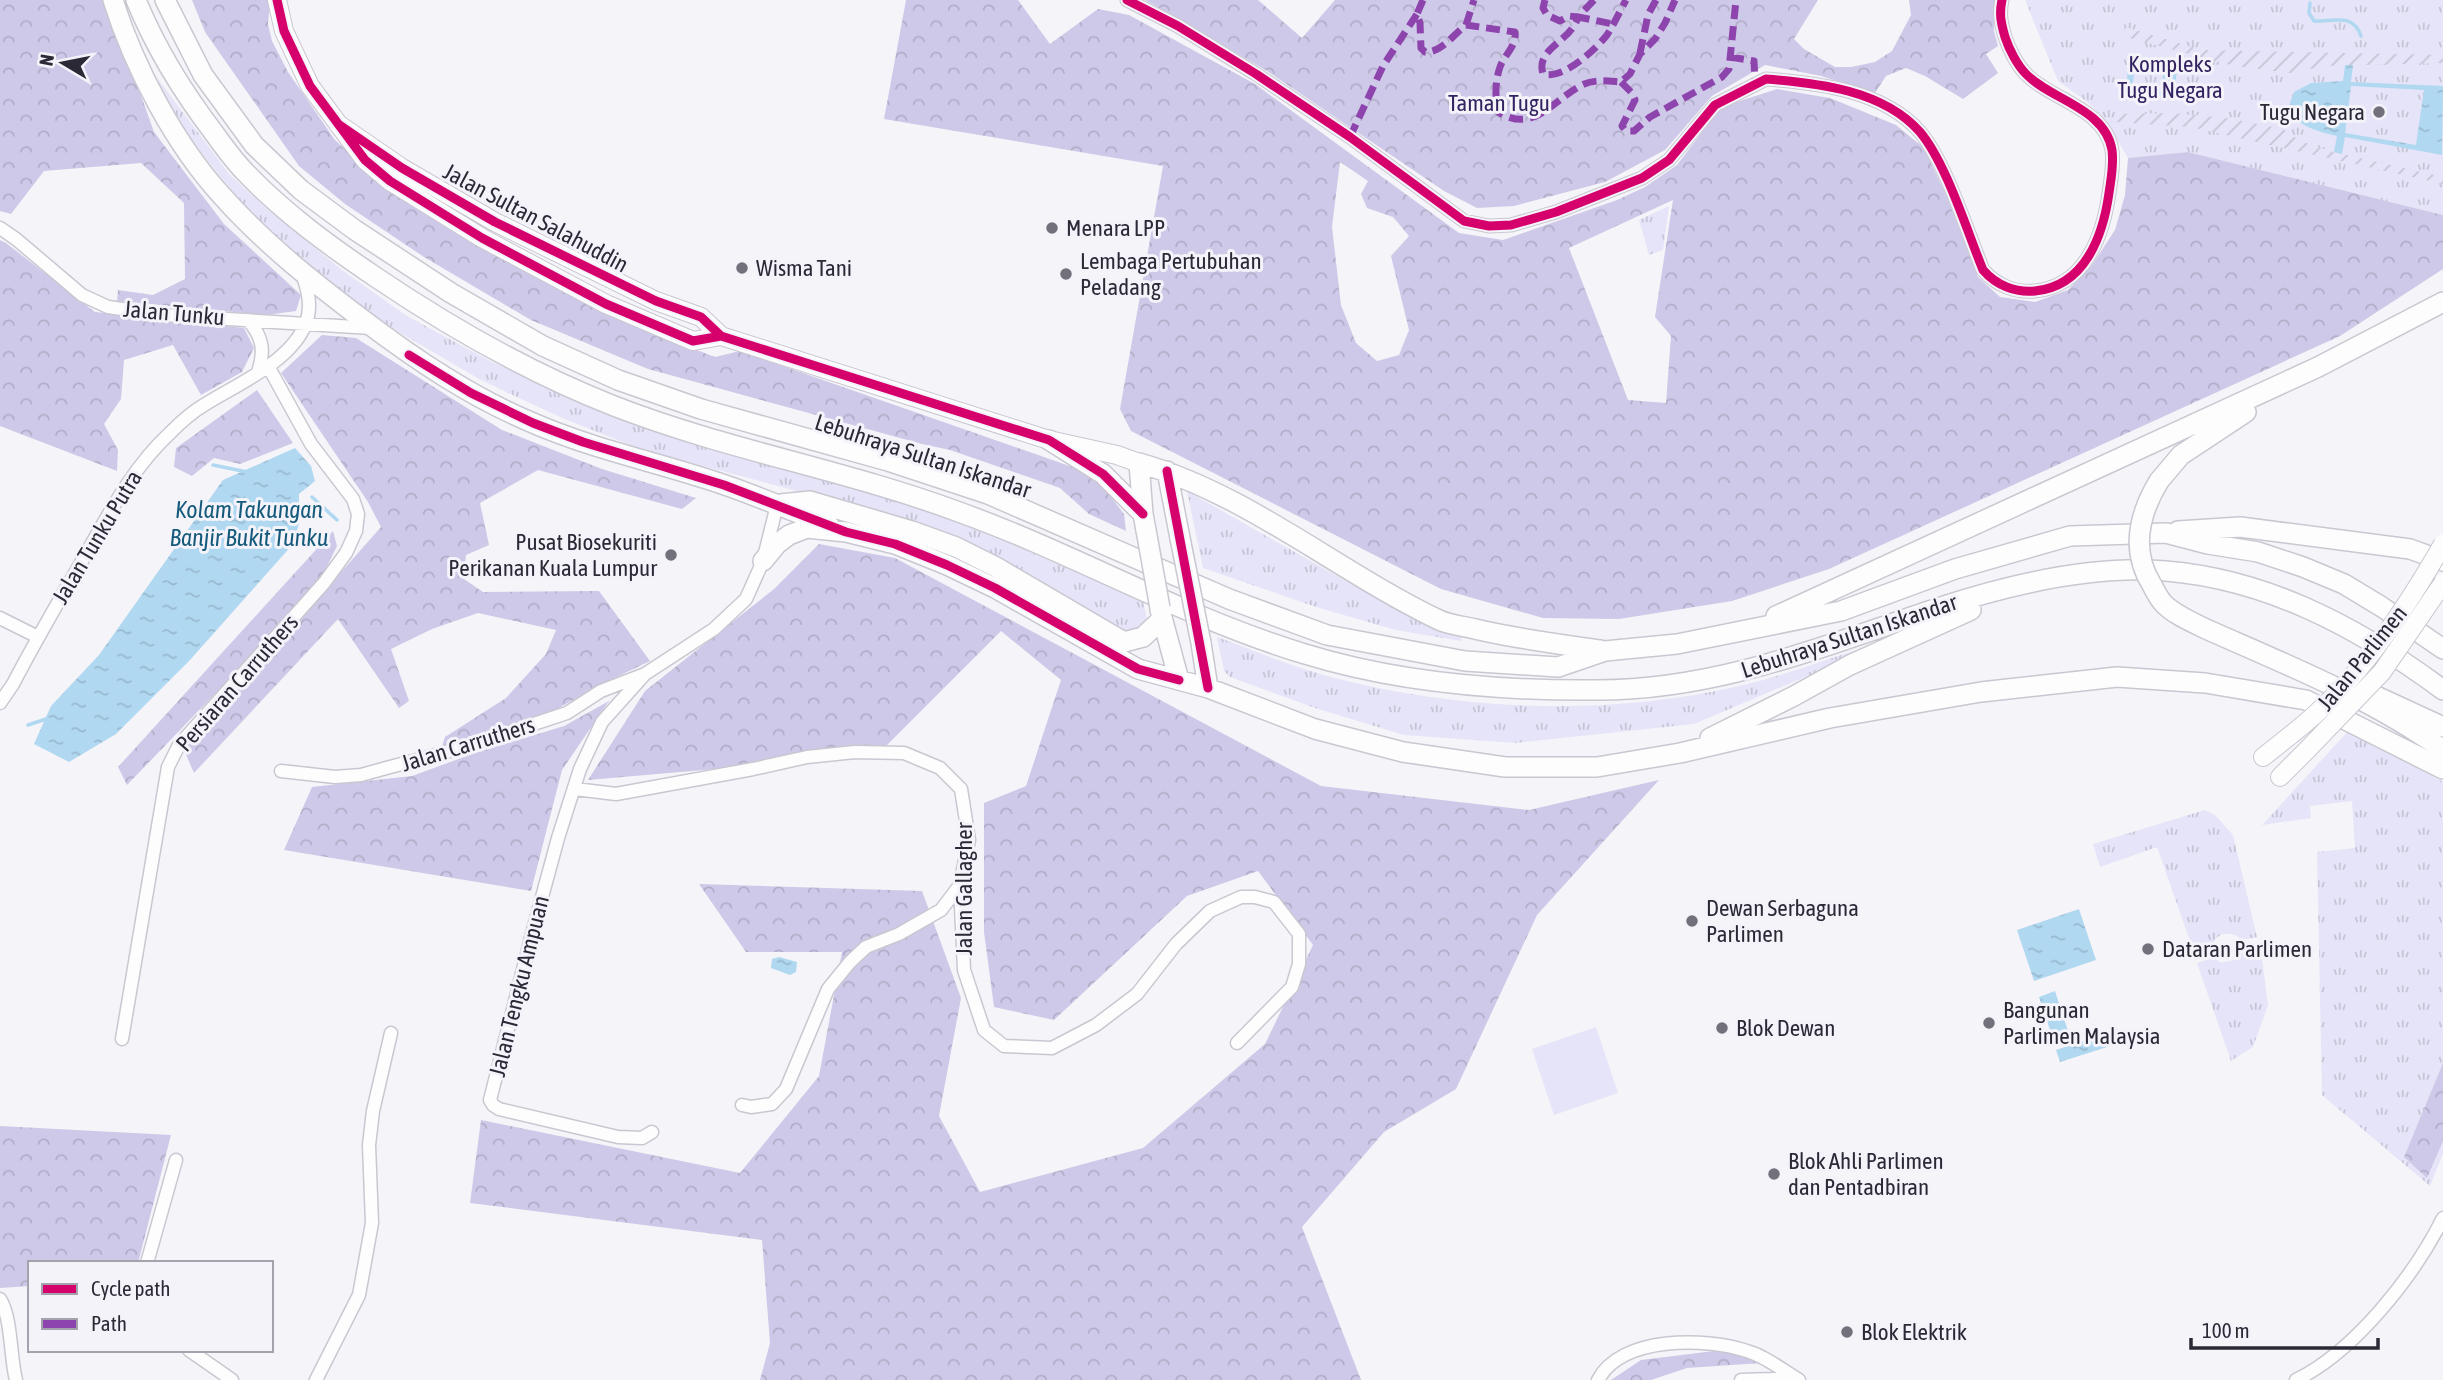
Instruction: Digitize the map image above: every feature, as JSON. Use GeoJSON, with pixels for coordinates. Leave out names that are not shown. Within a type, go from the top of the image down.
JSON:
{"type":"FeatureCollection","features":[{"type":"Feature","properties":{"kind":"main road"},"geometry":{"type":"LineString","coordinates":[[113,0],[140,71],[171,128],[222,197],[303,274],[409,355],[471,393],[533,423],[583,442],[724,485],[846,532],[895,544],[995,587],[1138,669],[1208,688],[1315,729],[1403,752],[1505,767],[1597,767],[1680,752],[1830,718],[1981,692],[2117,677],[2205,683],[2306,699],[2443,769]]}},
{"type":"Feature","properties":{"kind":"main road","name":"Lebuhraya Sultan Iskandar"},"geometry":{"type":"LineString","coordinates":[[136,0],[180,89],[244,172],[337,251],[449,326],[523,365],[614,406],[733,446],[953,509],[1209,620],[1302,653],[1356,668],[1447,683],[1602,690],[1654,687],[1707,679],[1784,661],[1937,608],[2020,585],[2110,572],[2156,570],[2223,580],[2304,606],[2347,626],[2443,690]]}},
{"type":"Feature","properties":{"kind":"main road","name":"Lebuhraya Sultan Iskandar"},"geometry":{"type":"LineString","coordinates":[[165,0],[203,75],[254,145],[301,190],[355,230],[451,293],[555,352],[618,380],[701,409],[888,461],[988,494],[1229,599],[1327,635],[1465,661],[1558,667],[1605,651],[1678,644],[1841,611],[1955,569],[2070,536],[2166,533],[2208,544],[2258,552],[2314,571],[2344,584],[2443,649]]}},
{"type":"Feature","properties":{"kind":"main road"},"geometry":{"type":"LineString","coordinates":[[1753,627],[2318,367],[2443,302]]}},
{"type":"Feature","properties":{"kind":"main road"},"geometry":{"type":"LineString","coordinates":[[2318,367],[2181,455],[2158,481],[2141,518],[2138,538],[2147,577],[2163,603],[2185,619],[2360,699],[2420,733],[2443,750]]}},
{"type":"Feature","properties":{"kind":"main road"},"geometry":{"type":"LineString","coordinates":[[1049,440],[1103,474],[1144,522]]}},
{"type":"Feature","properties":{"kind":"main road"},"geometry":{"type":"LineString","coordinates":[[1179,680],[1161,614],[1144,522],[1139,463],[1167,471],[1229,499],[1442,621],[1517,639],[1605,651]]}},
{"type":"Feature","properties":{"kind":"main road"},"geometry":{"type":"LineString","coordinates":[[1167,471],[1208,688]]}},
{"type":"Feature","properties":{"kind":"main road"},"geometry":{"type":"LineString","coordinates":[[777,505],[810,501],[956,547],[996,567],[1124,642],[1143,637],[1161,614]]}},
{"type":"Feature","properties":{"kind":"main road"},"geometry":{"type":"LineString","coordinates":[[2166,533],[2240,527],[2410,549],[2443,561]]}},
{"type":"Feature","properties":{"kind":"main road"},"geometry":{"type":"LineString","coordinates":[[763,561],[777,544],[807,528],[846,532]]}},
{"type":"Feature","properties":{"kind":"main road"},"geometry":{"type":"LineString","coordinates":[[1680,752],[1850,665],[1964,612],[2110,572]]}},
{"type":"Feature","properties":{"kind":"main road"},"geometry":{"type":"LineString","coordinates":[[2294,667],[2353,686],[2443,727]]}},
{"type":"Feature","properties":{"kind":"street","name":"Jalan Sultan Salahuddin"},"geometry":{"type":"LineString","coordinates":[[277,0],[284,31],[310,86],[365,160],[390,181],[482,237],[648,324],[693,341],[721,336]]}},
{"type":"Feature","properties":{"kind":"street"},"geometry":{"type":"LineString","coordinates":[[1127,0],[1178,26],[1256,74],[1350,136],[1464,222],[1489,226],[1511,225],[1556,212],[1642,178],[1670,160],[1715,105],[1755,83],[1766,79],[1836,87],[1863,96],[1903,117],[1920,133],[1949,186],[1983,270],[1991,280],[2007,288],[2025,292],[2047,290],[2077,272],[2100,238],[2113,166],[2111,148],[2092,117],[2025,74],[2008,46],[2000,18],[2002,0]]}},
{"type":"Feature","properties":{"kind":"street","name":"Jalan Sultan Salahuddin"},"geometry":{"type":"LineString","coordinates":[[338,124],[402,168],[495,222],[656,301],[701,317],[721,336],[1049,440],[1117,455],[1139,463]]}},
{"type":"Feature","properties":{"kind":"street","name":"Jalan Tunku"},"geometry":{"type":"LineString","coordinates":[[0,228],[82,295],[95,302],[134,312],[374,328]]}},
{"type":"Feature","properties":{"kind":"street"},"geometry":{"type":"LineString","coordinates":[[303,274],[309,301],[306,324]]}},
{"type":"Feature","properties":{"kind":"street"},"geometry":{"type":"LineString","coordinates":[[248,320],[257,331],[262,345],[263,369]]}},
{"type":"Feature","properties":{"kind":"street","name":"Jalan Tunku Putra"},"geometry":{"type":"LineString","coordinates":[[0,703],[129,478],[155,447],[187,417],[263,369],[293,342],[306,324]]}},
{"type":"Feature","properties":{"kind":"street","name":"Persiaran Carruthers"},"geometry":{"type":"LineString","coordinates":[[122,1040],[168,767],[179,745],[324,583],[346,553],[356,531],[358,514],[353,499],[311,444],[263,369]]}},
{"type":"Feature","properties":{"kind":"street","name":"Jalan Carruthers"},"geometry":{"type":"LineString","coordinates":[[281,771],[335,777],[361,775],[458,749],[567,713],[601,691],[645,674],[714,629],[746,599],[763,561],[777,505]]}},
{"type":"Feature","properties":{"kind":"street","name":"Jalan Parlimen"},"geometry":{"type":"LineString","coordinates":[[2263,757],[2314,716],[2371,654],[2443,544]]}},
{"type":"Feature","properties":{"kind":"street","name":"Jalan Parlimen"},"geometry":{"type":"LineString","coordinates":[[2280,777],[2382,672],[2443,583]]}},
{"type":"Feature","properties":{"kind":"street"},"geometry":{"type":"LineString","coordinates":[[0,618],[38,637]]}},
{"type":"Feature","properties":{"kind":"street","name":"Jalan Carruthers"},"geometry":{"type":"LineString","coordinates":[[575,789],[580,769],[602,722],[645,674]]}},
{"type":"Feature","properties":{"kind":"street"},"geometry":{"type":"LineString","coordinates":[[2286,739],[2302,756]]}},
{"type":"Feature","properties":{"kind":"street","name":"Jalan Gallagher"},"geometry":{"type":"LineString","coordinates":[[575,789],[616,794],[807,757],[855,752],[904,753],[940,768],[961,789],[969,840],[960,885],[964,970],[984,1030],[1004,1046],[1052,1048],[1096,1025],[1137,994],[1176,944],[1210,911],[1241,897],[1255,897],[1274,902],[1299,934],[1299,964],[1292,986],[1237,1043]]}},
{"type":"Feature","properties":{"kind":"street","name":"Jalan Tengku Ampuan"},"geometry":{"type":"LineString","coordinates":[[575,789],[531,934],[491,1100],[499,1110],[618,1137],[642,1138],[652,1132]]}},
{"type":"Feature","properties":{"kind":"street"},"geometry":{"type":"LineString","coordinates":[[742,1105],[751,1107],[772,1104],[786,1089],[828,989],[850,962],[866,947],[899,934],[941,910],[960,885]]}},
{"type":"Feature","properties":{"kind":"street"},"geometry":{"type":"LineString","coordinates":[[316,1380],[359,1294],[372,1223],[369,1145],[373,1111],[391,1033]]}},
{"type":"Feature","properties":{"kind":"street"},"geometry":{"type":"LineString","coordinates":[[148,1261],[176,1160]]}},
{"type":"Feature","properties":{"kind":"street"},"geometry":{"type":"LineString","coordinates":[[2296,1380],[2319,1369],[2352,1340],[2407,1278],[2443,1218]]}},
{"type":"Feature","properties":{"kind":"street"},"geometry":{"type":"LineString","coordinates":[[0,1299],[7,1317],[11,1360],[16,1380]]}},
{"type":"Feature","properties":{"kind":"street"},"geometry":{"type":"LineString","coordinates":[[1598,1380],[1604,1369],[1618,1357],[1646,1347],[1685,1343],[1727,1345],[1773,1362],[1795,1378]]}},
{"type":"Feature","properties":{"kind":"street"},"geometry":{"type":"LineString","coordinates":[[192,1352],[232,1380]]}},
{"type":"Feature","properties":{"kind":"street"},"geometry":{"type":"LineString","coordinates":[[1741,1380],[1795,1378]]}},
{"type":"Feature","properties":{"kind":"green space"},"geometry":{"type":"Polygon","coordinates":[[[0,0],[107,0],[154,132],[224,224],[301,295],[296,311],[266,315],[117,301],[118,290],[153,295],[185,279],[184,203],[141,163],[44,171],[11,214],[0,211],[0,0]]]}},
{"type":"Feature","properties":{"kind":"green space"},"geometry":{"type":"Polygon","coordinates":[[[192,0],[270,0],[268,24],[272,41],[288,72],[335,140],[392,193],[461,235],[644,330],[715,357],[740,351],[1081,470],[1098,480],[1124,514],[1126,531],[1089,514],[1060,488],[950,450],[648,369],[531,320],[424,257],[345,204],[299,166],[205,32],[192,0]]]}},
{"type":"Feature","properties":{"kind":"green space"},"geometry":{"type":"Polygon","coordinates":[[[906,0],[1018,0],[1050,44],[1098,9],[1129,15],[1255,84],[1459,233],[1503,240],[1617,200],[1645,187],[1677,165],[1721,107],[1777,89],[1830,98],[1896,125],[1924,148],[1947,197],[1978,277],[2000,297],[2035,302],[2068,290],[2092,265],[2115,230],[2125,195],[2128,158],[2188,152],[2443,215],[2443,269],[2340,336],[1829,569],[1732,601],[1619,619],[1543,618],[1441,589],[1131,431],[1120,409],[1163,166],[884,119],[906,0]],[[1340,162],[1332,227],[1341,305],[1356,343],[1377,361],[1399,355],[1409,330],[1391,256],[1409,236],[1393,217],[1367,208],[1361,194],[1368,181],[1340,162]],[[1673,200],[1569,248],[1628,400],[1666,403],[1671,336],[1655,317],[1673,200]]]}},
{"type":"Feature","properties":{"kind":"green space","name":"Taman Tugu"},"geometry":{"type":"Polygon","coordinates":[[[1145,0],[1258,0],[1302,38],[1335,0],[1818,0],[1794,39],[1804,49],[1835,67],[1851,67],[1875,62],[1892,51],[1911,15],[1909,0],[1995,0],[1994,31],[1998,46],[1986,54],[1998,73],[1963,99],[1906,68],[1886,76],[1875,93],[1821,76],[1765,65],[1712,96],[1665,150],[1605,182],[1514,206],[1477,208],[1444,191],[1267,71],[1145,0]]]}},
{"type":"Feature","properties":{"kind":"green space","name":"Kompleks Tugu Negara"},"geometry":{"type":"Polygon","coordinates":[[[2025,0],[2443,0],[2443,215],[2188,152],[2128,158],[2105,119],[2058,81],[2025,0]]]}},
{"type":"Feature","properties":{"kind":"green space"},"geometry":{"type":"Polygon","coordinates":[[[2125,27],[2202,50],[2443,55],[2443,63],[2324,66],[2291,73],[2234,66],[2122,36],[2125,27]]]}},
{"type":"Feature","properties":{"kind":"green space"},"geometry":{"type":"Polygon","coordinates":[[[158,79],[229,174],[342,270],[407,316],[492,362],[572,398],[939,513],[1143,601],[1147,620],[1136,630],[1121,631],[864,509],[643,450],[562,418],[481,380],[397,331],[328,285],[258,220],[185,132],[157,82],[158,79]]]}},
{"type":"Feature","properties":{"kind":"green space"},"geometry":{"type":"Polygon","coordinates":[[[2171,113],[2227,118],[2283,129],[2300,141],[2334,152],[2443,177],[2443,184],[2191,127],[2115,122],[2114,114],[2171,113]]]}},
{"type":"Feature","properties":{"kind":"green space"},"geometry":{"type":"Polygon","coordinates":[[[1669,206],[1663,250],[1649,255],[1639,220],[1669,206]]]}},
{"type":"Feature","properties":{"kind":"green space"},"geometry":{"type":"Polygon","coordinates":[[[0,240],[95,312],[244,328],[254,348],[242,372],[201,395],[173,345],[124,360],[121,399],[104,424],[118,450],[117,471],[0,426],[0,240]]]}},
{"type":"Feature","properties":{"kind":"green space"},"geometry":{"type":"Polygon","coordinates":[[[322,335],[356,338],[502,430],[602,469],[696,498],[682,509],[538,470],[480,503],[489,545],[466,555],[464,579],[483,592],[599,591],[650,661],[552,712],[442,746],[445,737],[506,698],[546,654],[556,630],[478,613],[432,629],[391,649],[409,701],[399,708],[338,619],[194,773],[184,750],[381,527],[368,502],[281,373],[322,335]]]}},
{"type":"Feature","properties":{"kind":"green space"},"geometry":{"type":"Polygon","coordinates":[[[257,390],[293,443],[240,464],[214,458],[192,476],[174,467],[176,448],[257,390]]]}},
{"type":"Feature","properties":{"kind":"green space"},"geometry":{"type":"Polygon","coordinates":[[[1187,491],[1411,618],[1462,636],[1461,641],[1396,630],[1316,607],[1203,568],[1187,491]]]}},
{"type":"Feature","properties":{"kind":"green space"},"geometry":{"type":"Polygon","coordinates":[[[333,531],[337,546],[316,589],[127,785],[118,767],[333,531]]]}},
{"type":"Feature","properties":{"kind":"green space"},"geometry":{"type":"Polygon","coordinates":[[[819,544],[895,558],[1321,786],[1529,810],[1659,780],[1537,915],[1456,1089],[1384,1132],[1302,1227],[1361,1380],[760,1380],[770,1343],[762,1240],[470,1203],[481,1120],[740,1173],[819,1076],[842,952],[746,952],[699,884],[922,891],[961,998],[939,1116],[980,1192],[1143,1148],[1265,1044],[1313,945],[1258,871],[1187,896],[1054,1020],[994,1007],[984,932],[984,803],[1026,786],[1061,680],[1001,631],[877,755],[588,780],[645,691],[774,589],[819,544]]]}},
{"type":"Feature","properties":{"kind":"green space"},"geometry":{"type":"Polygon","coordinates":[[[1217,637],[1313,672],[1377,688],[1480,703],[1533,706],[1585,706],[1689,696],[1798,670],[1856,650],[1857,655],[1694,724],[1515,743],[1404,735],[1315,708],[1230,677],[1224,671],[1217,637]]]}},
{"type":"Feature","properties":{"kind":"green space"},"geometry":{"type":"Polygon","coordinates":[[[609,701],[562,770],[531,891],[284,850],[312,787],[412,776],[475,753],[564,726],[609,701]]]}},
{"type":"Feature","properties":{"kind":"green space"},"geometry":{"type":"Polygon","coordinates":[[[2351,728],[2443,782],[2443,1153],[2430,1186],[2322,1095],[2317,852],[2355,848],[2352,801],[2310,806],[2311,818],[2262,825],[2351,728]]]}},
{"type":"Feature","properties":{"kind":"green space"},"geometry":{"type":"Polygon","coordinates":[[[2205,810],[2215,815],[2233,835],[2257,937],[2242,940],[2223,934],[2215,940],[2212,950],[2195,955],[2157,847],[2100,867],[2093,844],[2205,810]]]}},
{"type":"Feature","properties":{"kind":"green space"},"geometry":{"type":"Polygon","coordinates":[[[2260,943],[2268,1005],[2253,1047],[2231,1061],[2197,963],[2215,957],[2219,962],[2228,962],[2237,956],[2241,945],[2260,943]]]}},
{"type":"Feature","properties":{"kind":"green space"},"geometry":{"type":"Polygon","coordinates":[[[1596,1027],[1618,1093],[1554,1115],[1532,1049],[1596,1027]]]}},
{"type":"Feature","properties":{"kind":"green space"},"geometry":{"type":"Polygon","coordinates":[[[2443,1063],[2443,1141],[2427,1178],[2404,1157],[2443,1063]]]}},
{"type":"Feature","properties":{"kind":"green space"},"geometry":{"type":"Polygon","coordinates":[[[0,1126],[171,1135],[139,1261],[28,1261],[28,1286],[0,1288],[0,1126]]]}},
{"type":"Feature","properties":{"kind":"green space"},"geometry":{"type":"Polygon","coordinates":[[[1722,1350],[1761,1363],[1687,1368],[1651,1380],[1611,1380],[1641,1360],[1722,1350]]]}},
{"type":"Feature","properties":{"kind":"water"},"geometry":{"type":"Polygon","coordinates":[[[2130,55],[2178,64],[2173,99],[2125,94],[2130,55]],[[2136,62],[2132,88],[2161,92],[2164,67],[2136,62]]]}},
{"type":"Feature","properties":{"kind":"water"},"geometry":{"type":"Polygon","coordinates":[[[2345,65],[2353,65],[2351,82],[2443,86],[2442,155],[2345,137],[2342,154],[2334,152],[2337,136],[2302,123],[2296,119],[2289,106],[2294,92],[2311,83],[2343,81],[2345,65]],[[2351,86],[2345,133],[2416,145],[2424,90],[2351,86]]]}},
{"type":"Feature","properties":{"kind":"water","name":"Kolam Takungan Banjir Bukit Tunku"},"geometry":{"type":"Polygon","coordinates":[[[295,448],[311,466],[315,481],[299,494],[299,524],[293,544],[190,660],[116,734],[69,762],[34,744],[51,706],[99,655],[223,480],[295,448]]]}},
{"type":"Feature","properties":{"kind":"water"},"geometry":{"type":"Polygon","coordinates":[[[2079,909],[2096,960],[2034,981],[2017,930],[2079,909]]]}},
{"type":"Feature","properties":{"kind":"water"},"geometry":{"type":"Polygon","coordinates":[[[779,957],[797,962],[796,972],[790,975],[771,968],[772,959],[779,957]]]}},
{"type":"Feature","properties":{"kind":"water"},"geometry":{"type":"Polygon","coordinates":[[[2055,991],[2068,1031],[2052,1036],[2039,997],[2055,991]]]}},
{"type":"Feature","properties":{"kind":"water"},"geometry":{"type":"Polygon","coordinates":[[[2118,1029],[2123,1042],[2060,1062],[2056,1050],[2118,1029]]]}},
{"type":"Feature","properties":{"kind":"waterway"},"geometry":{"type":"LineString","coordinates":[[2310,3],[2309,13],[2314,21],[2347,21],[2353,24],[2361,36]]}},
{"type":"Feature","properties":{"kind":"waterway"},"geometry":{"type":"LineString","coordinates":[[213,465],[247,472]]}},
{"type":"Feature","properties":{"kind":"waterway"},"geometry":{"type":"LineString","coordinates":[[312,497],[337,520]]}},
{"type":"Feature","properties":{"kind":"waterway"},"geometry":{"type":"LineString","coordinates":[[28,725],[46,719]]}},
{"type":"Feature","properties":{"kind":"marked path"},"geometry":{"type":"LineString","coordinates":[[1423,0],[1417,14],[1421,48],[1425,52],[1442,46],[1466,25],[1515,32],[1514,42],[1498,72],[1496,101],[1498,112],[1511,118],[1522,119],[1542,113],[1587,83],[1621,82],[1630,74],[1640,54],[1655,39],[1675,0]]}},
{"type":"Feature","properties":{"kind":"marked path"},"geometry":{"type":"LineString","coordinates":[[1466,25],[1474,0]]}},
{"type":"Feature","properties":{"kind":"marked path"},"geometry":{"type":"LineString","coordinates":[[1545,0],[1543,8],[1547,15],[1560,21],[1569,16],[1578,17],[1574,26],[1544,58],[1543,74],[1551,75],[1569,68],[1595,48],[1607,35],[1626,0]]}},
{"type":"Feature","properties":{"kind":"marked path"},"geometry":{"type":"LineString","coordinates":[[1594,0],[1578,17],[1613,24]]}},
{"type":"Feature","properties":{"kind":"marked path"},"geometry":{"type":"LineString","coordinates":[[1640,53],[1648,15],[1656,0]]}},
{"type":"Feature","properties":{"kind":"marked path"},"geometry":{"type":"LineString","coordinates":[[1621,82],[1635,100],[1622,126],[1626,131],[1634,131],[1650,117],[1722,77],[1729,69],[1736,0]]}},
{"type":"Feature","properties":{"kind":"marked path"},"geometry":{"type":"LineString","coordinates":[[1350,137],[1383,66],[1417,14]]}},
{"type":"Feature","properties":{"kind":"marked path"},"geometry":{"type":"LineString","coordinates":[[1730,57],[1754,61],[1755,83]]}},
{"type":"Feature","properties":{"kind":"cycle path"},"geometry":{"type":"LineString","coordinates":[[277,0],[284,31],[310,86],[365,160],[390,181],[482,238],[606,304],[693,341],[721,336]]}},
{"type":"Feature","properties":{"kind":"cycle path"},"geometry":{"type":"LineString","coordinates":[[1127,0],[1178,26],[1256,74],[1350,137],[1464,221],[1489,226],[1511,225],[1556,212],[1642,178],[1669,160],[1715,105],[1766,79],[1849,91],[1888,107],[1920,132],[1939,161],[1983,270],[2006,287],[2035,291],[2067,280],[2079,269],[2096,242],[2106,209],[2112,172],[2112,150],[2107,136],[2088,114],[2037,83],[2019,66],[2004,32],[2002,0]]}},
{"type":"Feature","properties":{"kind":"cycle path"},"geometry":{"type":"LineString","coordinates":[[338,124],[402,168],[495,222],[656,301],[701,317],[721,336],[1049,440],[1103,474],[1143,514]]}},
{"type":"Feature","properties":{"kind":"cycle path"},"geometry":{"type":"LineString","coordinates":[[409,355],[471,393],[533,423],[583,442],[724,485],[846,532],[895,544],[947,565],[995,588],[1138,669],[1179,680]]}},
{"type":"Feature","properties":{"kind":"cycle path"},"geometry":{"type":"LineString","coordinates":[[1167,471],[1208,688]]}},
{"type":"Feature","properties":{"kind":"place","name":"Tugu Negara"},"geometry":{"type":"Point","coordinates":[2379,112]}},
{"type":"Feature","properties":{"kind":"place","name":"Menara LPP"},"geometry":{"type":"Point","coordinates":[1052,228]}},
{"type":"Feature","properties":{"kind":"place","name":"Wisma Tani"},"geometry":{"type":"Point","coordinates":[742,268]}},
{"type":"Feature","properties":{"kind":"place","name":"Lembaga Pertubuhan Peladang"},"geometry":{"type":"Point","coordinates":[1066,274]}},
{"type":"Feature","properties":{"kind":"place","name":"Pusat Biosekuriti Perikanan Kuala Lumpur"},"geometry":{"type":"Point","coordinates":[671,555]}},
{"type":"Feature","properties":{"kind":"place","name":"Dewan Serbaguna Parlimen"},"geometry":{"type":"Point","coordinates":[1692,921]}},
{"type":"Feature","properties":{"kind":"place","name":"Dataran Parlimen"},"geometry":{"type":"Point","coordinates":[2148,949]}},
{"type":"Feature","properties":{"kind":"place","name":"Bangunan Parlimen Malaysia"},"geometry":{"type":"Point","coordinates":[1989,1023]}},
{"type":"Feature","properties":{"kind":"place","name":"Blok Dewan"},"geometry":{"type":"Point","coordinates":[1722,1028]}},
{"type":"Feature","properties":{"kind":"place","name":"Blok Ahli Parlimen dan Pentadbiran"},"geometry":{"type":"Point","coordinates":[1774,1174]}},
{"type":"Feature","properties":{"kind":"place","name":"Blok Elektrik"},"geometry":{"type":"Point","coordinates":[1847,1332]}}]}
